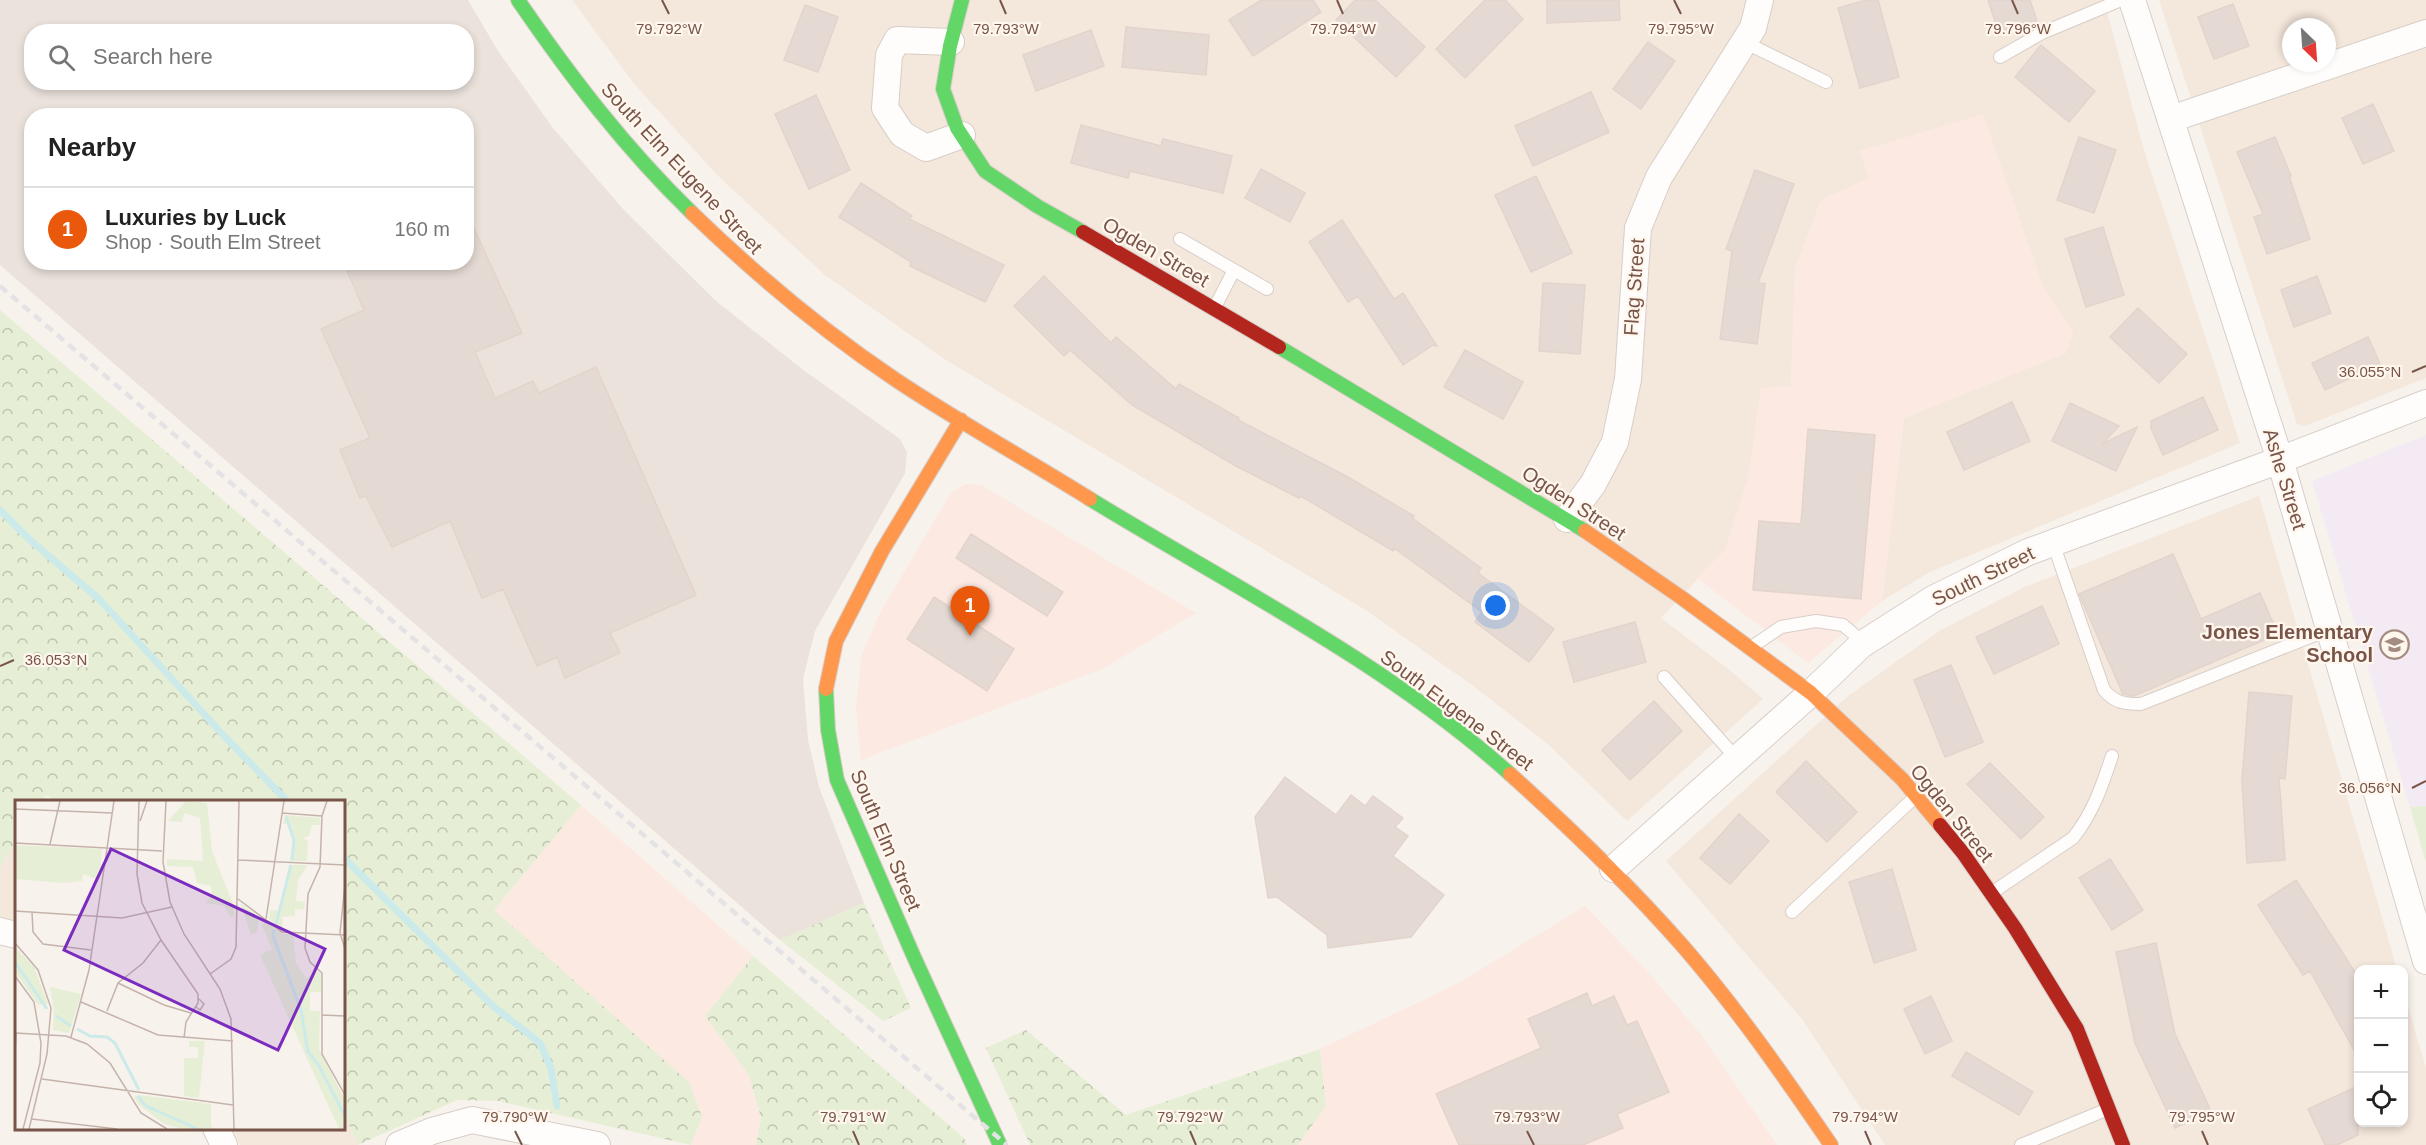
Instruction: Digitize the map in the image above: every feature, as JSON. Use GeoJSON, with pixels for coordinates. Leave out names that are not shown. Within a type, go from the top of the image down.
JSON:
{"type":"FeatureCollection","features":[{"type":"Feature","properties":{"kind":"street","name":"South Elm Eugene Street"},"geometry":{"type":"LineString","coordinates":[[518,0],[577,85],[659,178],[720,240],[808,316],[885,372],[961,420]]}},
{"type":"Feature","properties":{"kind":"street","name":"Ogden Street"},"geometry":{"type":"LineString","coordinates":[[962,0],[951,42],[944,89],[957,128],[985,171],[1037,206],[1214,308],[1567,519],[1682,598],[1811,693],[1902,779],[1963,853],[1992,894],[2077,1029],[2123,1145]]}},
{"type":"Feature","properties":{"kind":"street","name":"Flag Street"},"geometry":{"type":"LineString","coordinates":[[1567,519],[1593,484],[1615,442],[1628,379],[1638,228],[1659,177],[1753,28],[1760,0]]}},
{"type":"Feature","properties":{"kind":"street","name":"Ashe Street"},"geometry":{"type":"LineString","coordinates":[[2132,0],[2280,460],[2426,961]]}},
{"type":"Feature","properties":{"kind":"street"},"geometry":{"type":"LineString","coordinates":[[2171,119],[2426,33]]}},
{"type":"Feature","properties":{"kind":"street"},"geometry":{"type":"LineString","coordinates":[[951,42],[897,40],[889,55],[885,108],[902,135],[926,148],[962,135]]}},
{"type":"Feature","properties":{"kind":"street","name":"South Street"},"geometry":{"type":"LineString","coordinates":[[1612,869],[1811,693],[1864,643],[1933,599],[2028,552],[2280,460],[2426,403]]}},
{"type":"Feature","properties":{"kind":"street","name":"South Eugene Street"},"geometry":{"type":"LineString","coordinates":[[961,420],[1377,672],[1523,785],[1612,869],[1721,991],[1791,1083],[1831,1145]]}},
{"type":"Feature","properties":{"kind":"street","name":"South Elm Street"},"geometry":{"type":"LineString","coordinates":[[961,420],[882,551],[836,642],[826,688],[828,730],[837,780],[914,957],[1000,1145]]}},
{"type":"Feature","properties":{"kind":"street"},"geometry":{"type":"LineString","coordinates":[[0,931],[15,935]]}},
{"type":"Feature","properties":{"kind":"street"},"geometry":{"type":"LineString","coordinates":[[399,1145],[432,1131],[472,1120],[597,1145]]}},
{"type":"Feature","properties":{"kind":"street"},"geometry":{"type":"LineString","coordinates":[[217,1130],[224,1145]]}},
{"type":"Feature","properties":{"kind":"lane"},"geometry":{"type":"LineString","coordinates":[[2000,57],[2042,33],[2121,0]]}},
{"type":"Feature","properties":{"kind":"lane"},"geometry":{"type":"LineString","coordinates":[[1744,42],[1826,82]]}},
{"type":"Feature","properties":{"kind":"lane"},"geometry":{"type":"LineString","coordinates":[[1180,239],[1267,289]]}},
{"type":"Feature","properties":{"kind":"lane"},"geometry":{"type":"LineString","coordinates":[[1214,308],[1234,270]]}},
{"type":"Feature","properties":{"kind":"lane"},"geometry":{"type":"LineString","coordinates":[[2053,543],[2104,690],[2113,700],[2126,704],[2141,704],[2330,629]]}},
{"type":"Feature","properties":{"kind":"lane"},"geometry":{"type":"LineString","coordinates":[[1750,648],[1781,627],[1816,621],[1842,625],[1864,643]]}},
{"type":"Feature","properties":{"kind":"lane"},"geometry":{"type":"LineString","coordinates":[[1664,677],[1737,759]]}},
{"type":"Feature","properties":{"kind":"lane"},"geometry":{"type":"LineString","coordinates":[[1992,894],[2073,838],[2083,825],[2099,795],[2112,756]]}},
{"type":"Feature","properties":{"kind":"lane"},"geometry":{"type":"LineString","coordinates":[[1792,912],[1916,796]]}},
{"type":"Feature","properties":{"kind":"lane"},"geometry":{"type":"LineString","coordinates":[[2021,1145],[2110,1109]]}},
{"type":"Feature","properties":{"kind":"shaded area"},"geometry":{"type":"Polygon","coordinates":[[[0,0],[468,0],[498,51],[553,128],[624,210],[716,301],[802,369],[900,439],[907,452],[905,473],[815,631],[803,679],[808,740],[819,787],[864,903],[780,940],[0,265],[0,0]]]}},
{"type":"Feature","properties":{"kind":"shaded area"},"geometry":{"type":"Polygon","coordinates":[[[572,0],[2104,0],[2143,147],[2240,443],[1930,572],[1882,601],[1904,418],[2066,353],[2073,333],[2043,287],[1983,115],[1860,151],[1869,178],[1821,200],[1795,269],[1791,387],[1761,388],[1749,475],[1725,550],[1661,618],[1732,672],[1763,699],[1627,821],[1549,745],[1472,685],[1364,609],[946,360],[825,275],[718,176],[636,86],[572,0]]]}},
{"type":"Feature","properties":{"kind":"shaded area"},"geometry":{"type":"Polygon","coordinates":[[[2159,0],[2426,0],[2426,378],[2305,426],[2297,424],[2159,0]]]}},
{"type":"Feature","properties":{"kind":"shaded area"},"geometry":{"type":"Polygon","coordinates":[[[1983,114],[2043,287],[2073,333],[2066,353],[1904,418],[1882,601],[1808,663],[1697,578],[1725,550],[1749,475],[1761,388],[1791,386],[1795,269],[1821,200],[1869,178],[1860,151],[1983,114]]]}},
{"type":"Feature","properties":{"kind":"shaded area","name":"Jones Elementary School"},"geometry":{"type":"Polygon","coordinates":[[[2426,435],[2426,806],[2410,807],[2312,481],[2426,435]]]}},
{"type":"Feature","properties":{"kind":"shaded area"},"geometry":{"type":"Polygon","coordinates":[[[965,484],[981,485],[1196,613],[1102,669],[861,760],[856,707],[862,654],[881,611],[951,493],[965,484]]]}},
{"type":"Feature","properties":{"kind":"shaded area"},"geometry":{"type":"Polygon","coordinates":[[[2259,496],[2396,965],[2354,965],[2354,1127],[2408,1127],[2408,1006],[2426,1069],[2426,1145],[1885,1145],[1802,1019],[1666,861],[1848,696],[1941,630],[2025,587],[2259,496]]]}},
{"type":"Feature","properties":{"kind":"shaded area"},"geometry":{"type":"Polygon","coordinates":[[[581,805],[753,956],[705,1016],[749,1075],[761,1118],[756,1145],[691,1145],[702,1117],[494,910],[581,805]]]}},
{"type":"Feature","properties":{"kind":"shaded area"},"geometry":{"type":"Polygon","coordinates":[[[15,844],[15,920],[0,917],[0,868],[15,844]]]}},
{"type":"Feature","properties":{"kind":"shaded area"},"geometry":{"type":"Polygon","coordinates":[[[1585,906],[1648,972],[1702,1036],[1777,1145],[1298,1145],[1326,1106],[1320,1049],[1457,984],[1585,906]]]}},
{"type":"Feature","properties":{"kind":"shaded area"},"geometry":{"type":"Polygon","coordinates":[[[345,1116],[358,1145],[240,1145],[233,1130],[345,1130],[345,1116]]]}},
{"type":"Feature","properties":{"kind":"green space"},"geometry":{"type":"Polygon","coordinates":[[[0,310],[581,805],[494,910],[689,1082],[702,1117],[691,1145],[498,1101],[457,1100],[358,1145],[345,1116],[345,800],[55,800],[46,795],[43,800],[15,800],[15,844],[0,868],[0,310]]]}},
{"type":"Feature","properties":{"kind":"green space"},"geometry":{"type":"Polygon","coordinates":[[[2426,806],[2426,863],[2410,807],[2426,806]]]}},
{"type":"Feature","properties":{"kind":"green space"},"geometry":{"type":"Polygon","coordinates":[[[864,903],[911,1008],[883,1021],[780,940],[864,903]]]}},
{"type":"Feature","properties":{"kind":"green space"},"geometry":{"type":"Polygon","coordinates":[[[753,956],[964,1138],[967,1145],[756,1145],[761,1118],[749,1075],[705,1016],[753,956]]]}},
{"type":"Feature","properties":{"kind":"green space"},"geometry":{"type":"Polygon","coordinates":[[[1026,1030],[1126,1115],[1320,1049],[1326,1106],[1298,1145],[1030,1145],[986,1048],[1026,1030]]]}},
{"type":"Feature","properties":{"kind":"building"},"geometry":{"type":"Polygon","coordinates":[[[1261,0],[1313,0],[1321,12],[1253,56],[1229,20],[1261,0]]]}},
{"type":"Feature","properties":{"kind":"building"},"geometry":{"type":"Polygon","coordinates":[[[1355,0],[1375,0],[1425,47],[1396,77],[1336,20],[1355,0]]]}},
{"type":"Feature","properties":{"kind":"building"},"geometry":{"type":"Polygon","coordinates":[[[1485,0],[1505,0],[1523,19],[1465,78],[1436,49],[1485,0]]]}},
{"type":"Feature","properties":{"kind":"building"},"geometry":{"type":"Polygon","coordinates":[[[1547,0],[1619,0],[1620,20],[1547,23],[1547,0]]]}},
{"type":"Feature","properties":{"kind":"building"},"geometry":{"type":"Polygon","coordinates":[[[1866,0],[1878,0],[1899,77],[1860,88],[1838,8],[1866,0]]]}},
{"type":"Feature","properties":{"kind":"building"},"geometry":{"type":"Polygon","coordinates":[[[1988,0],[2030,0],[2037,21],[1999,33],[1988,0]]]}},
{"type":"Feature","properties":{"kind":"building"},"geometry":{"type":"Polygon","coordinates":[[[2233,4],[2249,46],[2214,59],[2198,17],[2233,4]]]}},
{"type":"Feature","properties":{"kind":"building"},"geometry":{"type":"Polygon","coordinates":[[[805,5],[838,17],[818,72],[784,60],[805,5]]]}},
{"type":"Feature","properties":{"kind":"building"},"geometry":{"type":"Polygon","coordinates":[[[1126,27],[1209,35],[1206,75],[1122,67],[1126,27]]]}},
{"type":"Feature","properties":{"kind":"building"},"geometry":{"type":"Polygon","coordinates":[[[1091,30],[1104,66],[1036,91],[1023,55],[1091,30]]]}},
{"type":"Feature","properties":{"kind":"building"},"geometry":{"type":"Polygon","coordinates":[[[1648,42],[1675,61],[1641,109],[1613,89],[1648,42]]]}},
{"type":"Feature","properties":{"kind":"building"},"geometry":{"type":"Polygon","coordinates":[[[2041,45],[2095,91],[2069,122],[2015,77],[2041,45]]]}},
{"type":"Feature","properties":{"kind":"building"},"geometry":{"type":"Polygon","coordinates":[[[1591,92],[1609,132],[1533,166],[1515,126],[1591,92]]]}},
{"type":"Feature","properties":{"kind":"building"},"geometry":{"type":"Polygon","coordinates":[[[816,95],[850,170],[809,189],[775,114],[816,95]]]}},
{"type":"Feature","properties":{"kind":"building"},"geometry":{"type":"Polygon","coordinates":[[[2373,104],[2394,151],[2363,164],[2342,118],[2373,104]]]}},
{"type":"Feature","properties":{"kind":"building"},"geometry":{"type":"Polygon","coordinates":[[[1081,125],[1161,146],[1163,139],[1232,156],[1223,193],[1130,171],[1128,178],[1071,163],[1081,125]]]}},
{"type":"Feature","properties":{"kind":"building"},"geometry":{"type":"Polygon","coordinates":[[[2079,137],[2116,150],[2094,213],[2057,200],[2079,137]]]}},
{"type":"Feature","properties":{"kind":"building"},"geometry":{"type":"Polygon","coordinates":[[[2275,137],[2291,176],[2289,176],[2310,239],[2267,254],[2254,217],[2263,214],[2237,152],[2275,137]]]}},
{"type":"Feature","properties":{"kind":"building"},"geometry":{"type":"Polygon","coordinates":[[[1261,169],[1305,193],[1290,222],[1245,198],[1261,169]]]}},
{"type":"Feature","properties":{"kind":"building"},"geometry":{"type":"Polygon","coordinates":[[[1755,170],[1794,184],[1758,283],[1765,284],[1757,344],[1720,339],[1732,251],[1726,249],[1755,170]]]}},
{"type":"Feature","properties":{"kind":"building"},"geometry":{"type":"Polygon","coordinates":[[[1536,176],[1572,253],[1531,272],[1495,195],[1536,176]]]}},
{"type":"Feature","properties":{"kind":"building"},"geometry":{"type":"Polygon","coordinates":[[[861,183],[912,216],[909,219],[1004,265],[985,302],[910,266],[911,262],[839,217],[861,183]]]}},
{"type":"Feature","properties":{"kind":"building"},"geometry":{"type":"Polygon","coordinates":[[[1342,220],[1394,299],[1403,293],[1437,346],[1433,345],[1403,365],[1358,296],[1348,302],[1309,242],[1342,220]]]}},
{"type":"Feature","properties":{"kind":"building"},"geometry":{"type":"Polygon","coordinates":[[[2103,227],[2124,295],[2086,307],[2065,239],[2103,227]]]}},
{"type":"Feature","properties":{"kind":"building"},"geometry":{"type":"Polygon","coordinates":[[[474,228],[522,333],[475,352],[495,398],[533,381],[539,393],[596,367],[696,595],[610,633],[620,653],[565,678],[557,657],[537,666],[503,589],[482,598],[450,521],[392,547],[366,496],[360,498],[340,450],[370,438],[321,329],[364,310],[347,270],[474,270],[474,228]]]}},
{"type":"Feature","properties":{"kind":"building"},"geometry":{"type":"Polygon","coordinates":[[[1044,276],[1111,343],[1116,337],[1176,389],[1179,384],[1239,418],[1238,420],[1346,476],[1414,516],[1412,518],[1481,568],[1478,573],[1554,629],[1529,662],[1475,622],[1482,612],[1394,548],[1393,551],[1301,496],[1299,498],[1236,466],[1132,405],[1070,350],[1064,356],[1014,306],[1044,276]]]}},
{"type":"Feature","properties":{"kind":"building"},"geometry":{"type":"Polygon","coordinates":[[[2317,276],[2331,313],[2294,327],[2281,290],[2317,276]]]}},
{"type":"Feature","properties":{"kind":"building"},"geometry":{"type":"Polygon","coordinates":[[[1543,283],[1585,285],[1580,354],[1539,351],[1543,283]]]}},
{"type":"Feature","properties":{"kind":"building"},"geometry":{"type":"Polygon","coordinates":[[[2138,308],[2187,354],[2159,383],[2110,337],[2138,308]]]}},
{"type":"Feature","properties":{"kind":"building"},"geometry":{"type":"Polygon","coordinates":[[[2368,337],[2380,364],[2325,390],[2312,363],[2368,337]]]}},
{"type":"Feature","properties":{"kind":"building"},"geometry":{"type":"Polygon","coordinates":[[[1465,350],[1523,382],[1503,419],[1444,387],[1465,350]]]}},
{"type":"Feature","properties":{"kind":"building"},"geometry":{"type":"Polygon","coordinates":[[[2203,397],[2218,430],[2163,455],[2151,428],[2151,421],[2203,397]]]}},
{"type":"Feature","properties":{"kind":"building"},"geometry":{"type":"Polygon","coordinates":[[[2012,402],[2030,441],[1964,470],[1947,432],[2012,402]]]}},
{"type":"Feature","properties":{"kind":"building"},"geometry":{"type":"Polygon","coordinates":[[[2070,403],[2119,426],[2102,444],[2137,427],[2116,471],[2052,441],[2070,403]]]}},
{"type":"Feature","properties":{"kind":"building"},"geometry":{"type":"Polygon","coordinates":[[[1808,429],[1875,435],[1861,599],[1753,590],[1759,521],[1801,524],[1808,429]]]}},
{"type":"Feature","properties":{"kind":"building"},"geometry":{"type":"Polygon","coordinates":[[[971,534],[1063,592],[1047,616],[956,558],[971,534]]]}},
{"type":"Feature","properties":{"kind":"building"},"geometry":{"type":"Polygon","coordinates":[[[2173,554],[2201,619],[2260,593],[2278,634],[2134,696],[2123,694],[2079,594],[2173,554]]]}},
{"type":"Feature","properties":{"kind":"building"},"geometry":{"type":"Polygon","coordinates":[[[934,597],[1014,649],[987,691],[907,639],[934,597]]]}},
{"type":"Feature","properties":{"kind":"building"},"geometry":{"type":"Polygon","coordinates":[[[2042,606],[2059,644],[1994,674],[1976,637],[2042,606]]]}},
{"type":"Feature","properties":{"kind":"building"},"geometry":{"type":"Polygon","coordinates":[[[1635,622],[1646,662],[1574,682],[1563,642],[1635,622]]]}},
{"type":"Feature","properties":{"kind":"building"},"geometry":{"type":"Polygon","coordinates":[[[1951,665],[1983,742],[1945,757],[1914,680],[1951,665]]]}},
{"type":"Feature","properties":{"kind":"building"},"geometry":{"type":"Polygon","coordinates":[[[2249,692],[2292,696],[2285,779],[2279,778],[2285,860],[2247,863],[2242,780],[2249,692]]]}},
{"type":"Feature","properties":{"kind":"building"},"geometry":{"type":"Polygon","coordinates":[[[1654,701],[1682,731],[1630,780],[1602,750],[1654,701]]]}},
{"type":"Feature","properties":{"kind":"building"},"geometry":{"type":"Polygon","coordinates":[[[1806,761],[1857,812],[1827,842],[1776,792],[1806,761]]]}},
{"type":"Feature","properties":{"kind":"building"},"geometry":{"type":"Polygon","coordinates":[[[1990,763],[2044,817],[2021,839],[1967,784],[1990,763]]]}},
{"type":"Feature","properties":{"kind":"building"},"geometry":{"type":"Polygon","coordinates":[[[1285,777],[1336,815],[1351,795],[1365,806],[1373,796],[1403,818],[1395,827],[1408,836],[1393,856],[1444,895],[1411,937],[1328,948],[1327,935],[1277,897],[1268,898],[1255,817],[1285,777]]]}},
{"type":"Feature","properties":{"kind":"building"},"geometry":{"type":"Polygon","coordinates":[[[1739,814],[1769,841],[1730,884],[1700,858],[1739,814]]]}},
{"type":"Feature","properties":{"kind":"building"},"geometry":{"type":"Polygon","coordinates":[[[2110,859],[2143,910],[2112,930],[2079,878],[2110,859]]]}},
{"type":"Feature","properties":{"kind":"building"},"geometry":{"type":"Polygon","coordinates":[[[1892,869],[1916,950],[1874,963],[1849,882],[1892,869]]]}},
{"type":"Feature","properties":{"kind":"building"},"geometry":{"type":"Polygon","coordinates":[[[2296,880],[2354,971],[2354,1050],[2310,971],[2303,975],[2258,905],[2296,880]]]}},
{"type":"Feature","properties":{"kind":"building"},"geometry":{"type":"Polygon","coordinates":[[[2156,943],[2175,1034],[2211,1111],[2175,1128],[2135,1043],[2116,952],[2156,943]]]}},
{"type":"Feature","properties":{"kind":"building"},"geometry":{"type":"Polygon","coordinates":[[[1587,993],[1592,1006],[1614,996],[1627,1025],[1637,1021],[1669,1092],[1617,1114],[1623,1128],[1583,1145],[1459,1145],[1436,1094],[1541,1048],[1528,1019],[1587,993]]]}},
{"type":"Feature","properties":{"kind":"building"},"geometry":{"type":"Polygon","coordinates":[[[1931,996],[1952,1041],[1925,1054],[1904,1009],[1931,996]]]}},
{"type":"Feature","properties":{"kind":"building"},"geometry":{"type":"Polygon","coordinates":[[[1966,1052],[2033,1092],[2019,1115],[1952,1076],[1966,1052]]]}},
{"type":"Feature","properties":{"kind":"building"},"geometry":{"type":"Polygon","coordinates":[[[2354,1088],[2354,1127],[2358,1127],[2358,1135],[2337,1145],[2325,1145],[2308,1109],[2354,1088]]]}},
{"type":"Feature","properties":{"kind":"waterway"},"geometry":{"type":"LineString","coordinates":[[0,510],[30,540],[99,599],[286,800]]}},
{"type":"Feature","properties":{"kind":"waterway"},"geometry":{"type":"LineString","coordinates":[[345,859],[493,1006],[540,1043],[551,1068],[557,1106]]}},
{"type":"Feature","properties":{"kind":"railway"},"geometry":{"type":"LineString","coordinates":[[0,286],[1007,1145]]}},
{"type":"Feature","properties":{"kind":"traffic: fast"},"geometry":{"type":"LineString","coordinates":[[518,0],[599,111],[692,213]]}},
{"type":"Feature","properties":{"kind":"traffic: fast"},"geometry":{"type":"LineString","coordinates":[[962,0],[950,46],[943,89],[957,128],[985,171],[1037,206],[1083,232]]}},
{"type":"Feature","properties":{"kind":"traffic: fast"},"geometry":{"type":"LineString","coordinates":[[1279,347],[1585,531]]}},
{"type":"Feature","properties":{"kind":"traffic: fast"},"geometry":{"type":"LineString","coordinates":[[1090,499],[1360,661],[1412,696],[1510,774]]}},
{"type":"Feature","properties":{"kind":"traffic: fast"},"geometry":{"type":"LineString","coordinates":[[826,689],[828,730],[837,780],[914,957],[1000,1145]]}},
{"type":"Feature","properties":{"kind":"traffic: slow"},"geometry":{"type":"LineString","coordinates":[[692,213],[740,258],[842,342],[944,411],[1090,499]]}},
{"type":"Feature","properties":{"kind":"traffic: slow"},"geometry":{"type":"LineString","coordinates":[[826,689],[836,641],[882,551],[961,420]]}},
{"type":"Feature","properties":{"kind":"traffic: slow"},"geometry":{"type":"LineString","coordinates":[[1585,531],[1682,598],[1811,693],[1902,779],[1940,825]]}},
{"type":"Feature","properties":{"kind":"traffic: slow"},"geometry":{"type":"LineString","coordinates":[[1510,774],[1598,857],[1681,944],[1740,1017],[1831,1145]]}},
{"type":"Feature","properties":{"kind":"traffic: jam"},"geometry":{"type":"LineString","coordinates":[[1083,232],[1279,347]]}},
{"type":"Feature","properties":{"kind":"traffic: jam"},"geometry":{"type":"LineString","coordinates":[[1940,825],[1963,853],[2015,928],[2077,1029],[2123,1145]]}},
{"type":"Feature","properties":{"kind":"place","name":"Luxuries by Luck"},"geometry":{"type":"Point","coordinates":[970,636]}},
{"type":"Feature","properties":{"kind":"place","name":"Jones Elementary School"},"geometry":{"type":"Point","coordinates":[2394,644]}}]}
